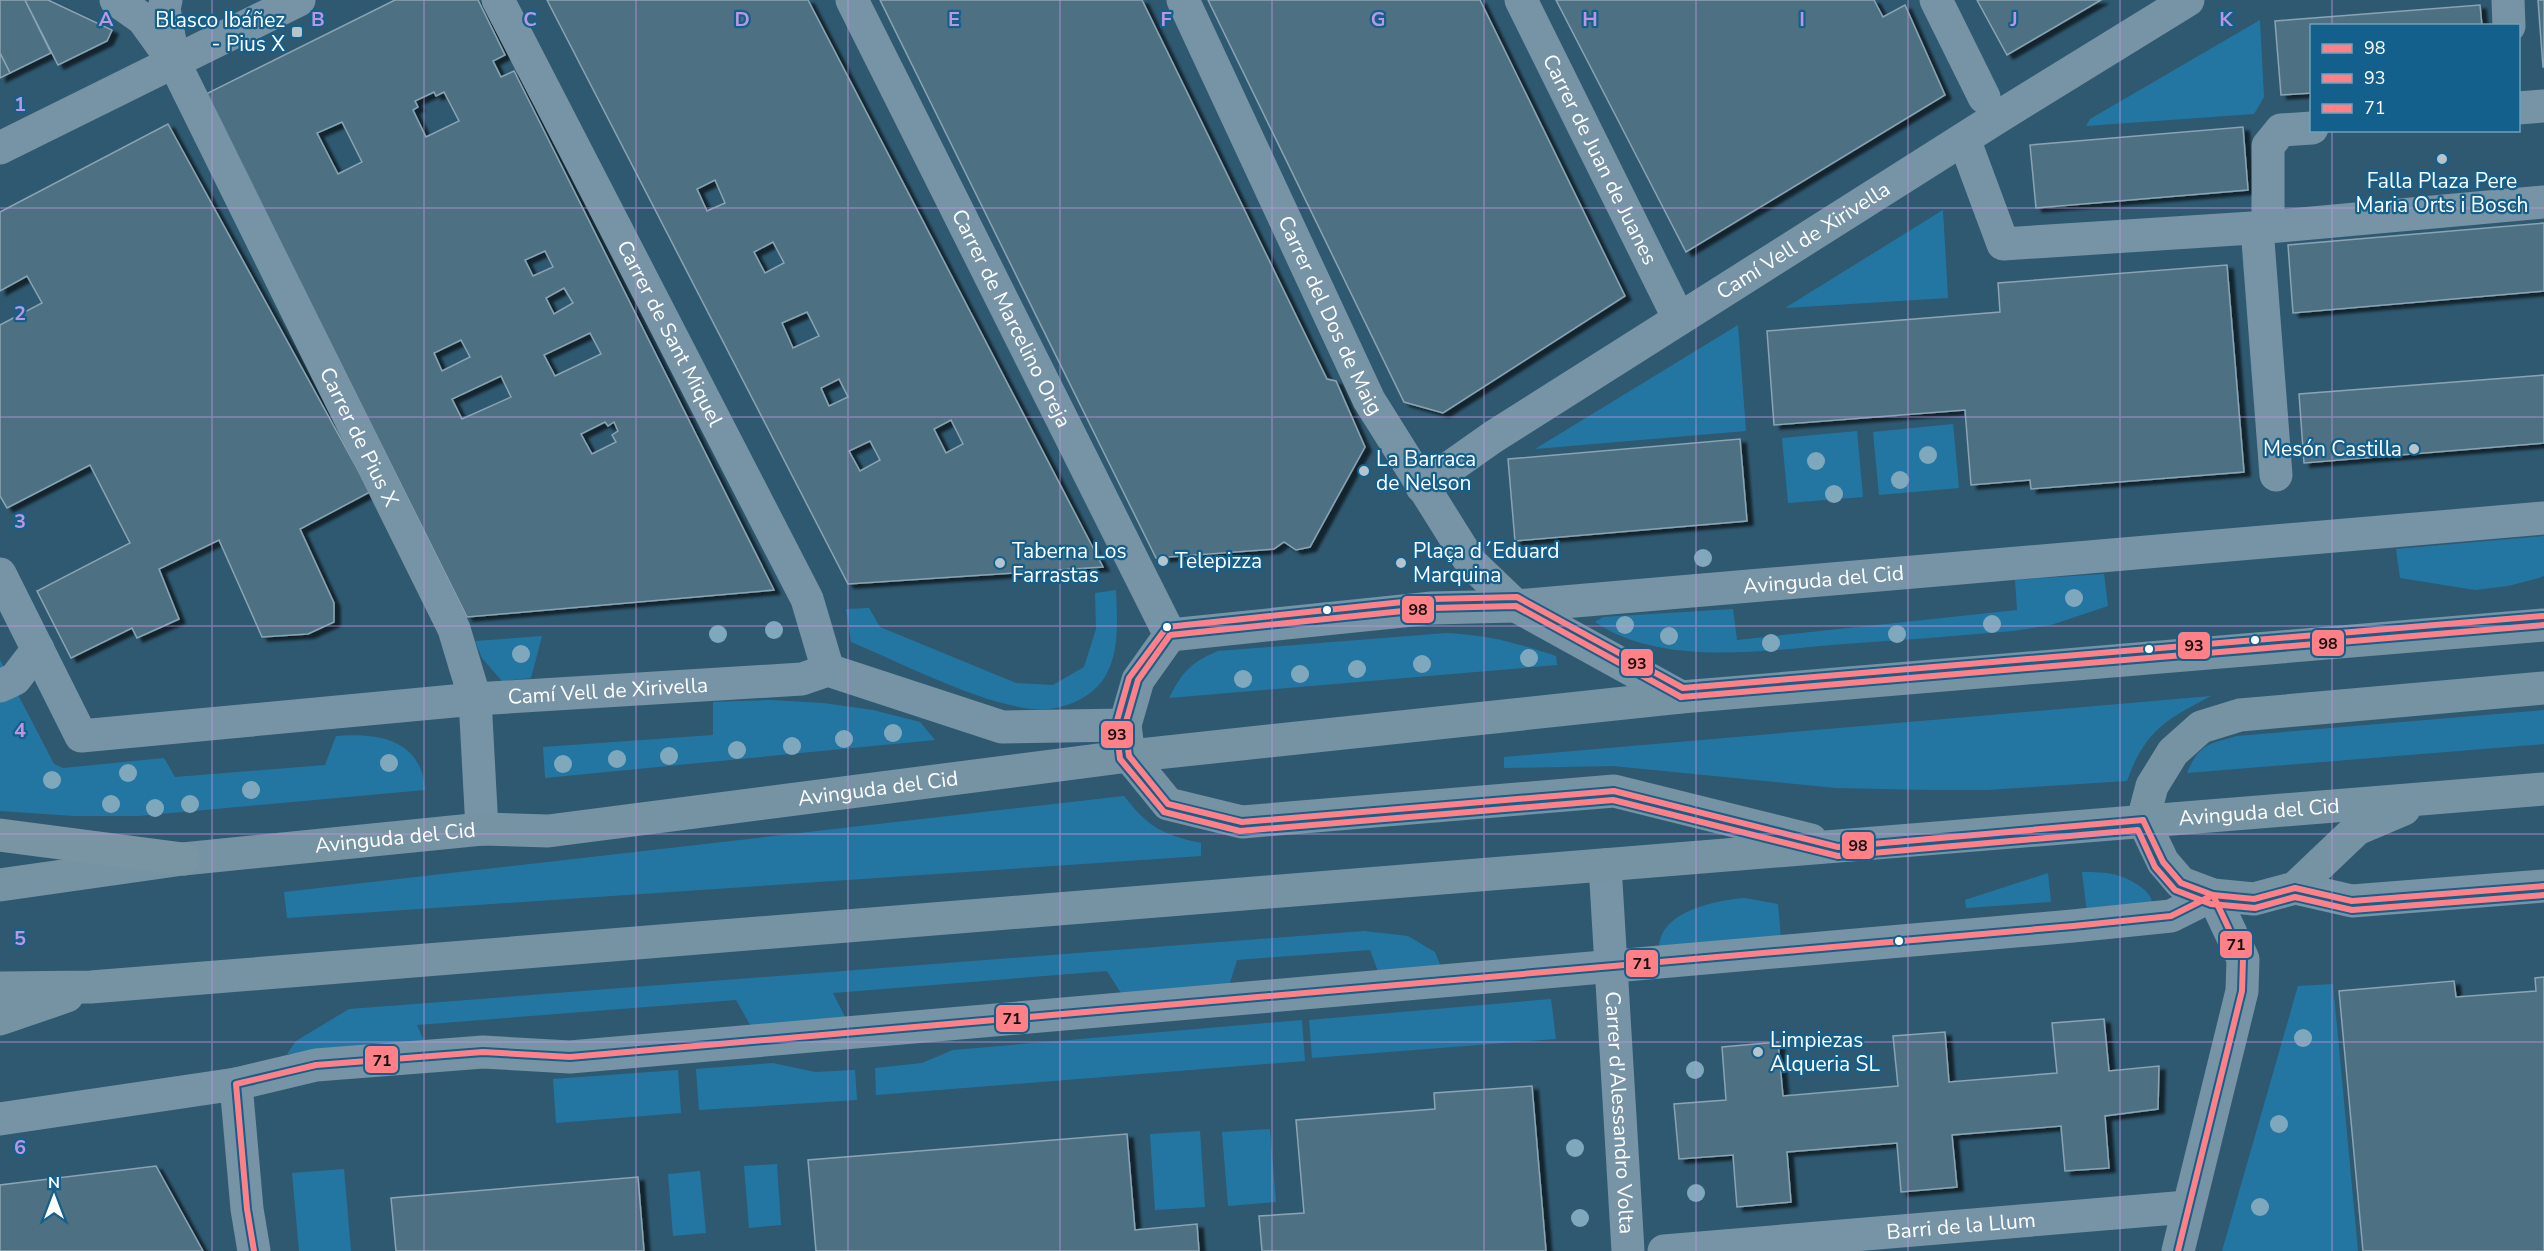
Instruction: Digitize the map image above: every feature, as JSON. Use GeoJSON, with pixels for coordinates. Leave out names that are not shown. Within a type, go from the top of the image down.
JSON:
{"type":"FeatureCollection","features":[{"type":"Feature","properties":{"kind":"highway"},"geometry":{"type":"LineString","coordinates":[[0,835],[183,858]]}},
{"type":"Feature","properties":{"kind":"main road","name":"Avinguda del Cid"},"geometry":{"type":"LineString","coordinates":[[0,885],[183,858],[482,829],[548,831],[1127,741],[2544,625]]}},
{"type":"Feature","properties":{"kind":"main road"},"geometry":{"type":"LineString","coordinates":[[2424,800],[2357,829],[2295,888],[2254,899],[2213,895],[2181,883],[2163,862],[2143,820],[2152,786],[2173,752],[2201,727],[2240,715],[2544,688]]}},
{"type":"Feature","properties":{"kind":"main road"},"geometry":{"type":"LineString","coordinates":[[1127,741],[1168,804],[1242,822],[1614,791],[1838,847]]}},
{"type":"Feature","properties":{"kind":"main road","name":"Avinguda del Cid"},"geometry":{"type":"LineString","coordinates":[[0,988],[91,987],[2544,789]]}},
{"type":"Feature","properties":{"kind":"main road"},"geometry":{"type":"LineString","coordinates":[[0,1019],[91,987]]}},
{"type":"Feature","properties":{"kind":"street"},"geometry":{"type":"LineString","coordinates":[[116,0],[143,19],[174,62]]}},
{"type":"Feature","properties":{"kind":"street"},"geometry":{"type":"LineString","coordinates":[[166,0],[164,9],[174,62]]}},
{"type":"Feature","properties":{"kind":"street"},"geometry":{"type":"LineString","coordinates":[[0,148],[299,0]]}},
{"type":"Feature","properties":{"kind":"street","name":"Carrer de Sant Miquel"},"geometry":{"type":"LineString","coordinates":[[498,0],[807,599],[828,670]]}},
{"type":"Feature","properties":{"kind":"street","name":"Carrer de Marcelino Oreja"},"geometry":{"type":"LineString","coordinates":[[852,0],[1170,635]]}},
{"type":"Feature","properties":{"kind":"street","name":"Carrer del Dos de Maig"},"geometry":{"type":"LineString","coordinates":[[1183,0],[1370,400],[1471,563],[1516,606],[1681,697]]}},
{"type":"Feature","properties":{"kind":"street","name":"Carrer de Juan de Juanes"},"geometry":{"type":"LineString","coordinates":[[1521,0],[1679,319]]}},
{"type":"Feature","properties":{"kind":"street"},"geometry":{"type":"LineString","coordinates":[[1936,0],[1984,97]]}},
{"type":"Feature","properties":{"kind":"street","name":"Camí Vell de Xirivella"},"geometry":{"type":"LineString","coordinates":[[1422,487],[1493,437],[2188,0]]}},
{"type":"Feature","properties":{"kind":"street"},"geometry":{"type":"LineString","coordinates":[[2508,0],[2509,24]]}},
{"type":"Feature","properties":{"kind":"street","name":"Carrer de Pius X"},"geometry":{"type":"LineString","coordinates":[[174,62],[454,629],[475,699],[482,829]]}},
{"type":"Feature","properties":{"kind":"street"},"geometry":{"type":"LineString","coordinates":[[2520,108],[2544,106]]}},
{"type":"Feature","properties":{"kind":"street"},"geometry":{"type":"LineString","coordinates":[[2276,475],[2262,227],[2268,146],[2281,130],[2310,128]]}},
{"type":"Feature","properties":{"kind":"street"},"geometry":{"type":"LineString","coordinates":[[1964,139],[2003,244],[2262,227],[2544,202]]}},
{"type":"Feature","properties":{"kind":"street","name":"Avinguda del Cid"},"geometry":{"type":"LineString","coordinates":[[1170,635],[1432,608],[1516,606],[2544,518]]}},
{"type":"Feature","properties":{"kind":"street"},"geometry":{"type":"LineString","coordinates":[[0,574],[38,649],[15,679],[0,686]]}},
{"type":"Feature","properties":{"kind":"street"},"geometry":{"type":"LineString","coordinates":[[828,670],[1002,726],[1127,741],[1138,680],[1170,635]]}},
{"type":"Feature","properties":{"kind":"street","name":"Camí Vell de Xirivella"},"geometry":{"type":"LineString","coordinates":[[38,649],[81,736],[475,699],[802,679],[828,670]]}},
{"type":"Feature","properties":{"kind":"street","name":"Carrer d'Alessandro Volta"},"geometry":{"type":"LineString","coordinates":[[1605,866],[1628,1251]]}},
{"type":"Feature","properties":{"kind":"street"},"geometry":{"type":"LineString","coordinates":[[2295,888],[2352,901],[2544,886]]}},
{"type":"Feature","properties":{"kind":"street"},"geometry":{"type":"LineString","coordinates":[[0,1119],[236,1084],[316,1065],[483,1052],[570,1056],[1936,938],[2171,916],[2213,895],[2243,959],[2242,991],[2178,1251]]}},
{"type":"Feature","properties":{"kind":"street"},"geometry":{"type":"LineString","coordinates":[[236,1084],[254,1251]]}},
{"type":"Feature","properties":{"kind":"street","name":"Barri de la Llum"},"geometry":{"type":"LineString","coordinates":[[1664,1251],[2187,1207]]}},
{"type":"Feature","properties":{"kind":"shaded area"},"geometry":{"type":"Polygon","coordinates":[[[2260,20],[2264,97],[2254,114],[2086,126],[2090,119],[2260,20]]]}},
{"type":"Feature","properties":{"kind":"shaded area"},"geometry":{"type":"Polygon","coordinates":[[[1943,210],[1948,298],[1785,308],[1943,210]]]}},
{"type":"Feature","properties":{"kind":"shaded area"},"geometry":{"type":"Polygon","coordinates":[[[1738,325],[1746,431],[1535,449],[1738,325]]]}},
{"type":"Feature","properties":{"kind":"shaded area"},"geometry":{"type":"Polygon","coordinates":[[[1953,424],[1959,488],[1879,495],[1873,432],[1953,424]]]}},
{"type":"Feature","properties":{"kind":"shaded area"},"geometry":{"type":"Polygon","coordinates":[[[1857,431],[1863,497],[1788,503],[1782,438],[1857,431]]]}},
{"type":"Feature","properties":{"kind":"shaded area"},"geometry":{"type":"Polygon","coordinates":[[[2544,536],[2544,576],[2539,578],[2508,586],[2475,590],[2400,578],[2396,549],[2544,536]]]}},
{"type":"Feature","properties":{"kind":"shaded area"},"geometry":{"type":"Polygon","coordinates":[[[2104,574],[2108,606],[2051,625],[2013,631],[1782,650],[1716,652],[1683,651],[1652,646],[1622,636],[1595,622],[1603,617],[1733,609],[1737,640],[2017,610],[2015,580],[2104,574]]]}},
{"type":"Feature","properties":{"kind":"shaded area"},"geometry":{"type":"Polygon","coordinates":[[[1116,590],[1116,645],[1106,675],[1100,684],[1084,698],[1063,706],[1042,709],[1010,705],[964,691],[851,642],[846,609],[869,608],[880,627],[1016,683],[1053,685],[1084,667],[1096,629],[1095,593],[1116,590]]]}},
{"type":"Feature","properties":{"kind":"shaded area"},"geometry":{"type":"Polygon","coordinates":[[[1446,633],[1502,640],[1528,647],[1556,656],[1557,665],[1169,698],[1188,669],[1218,651],[1446,633]]]}},
{"type":"Feature","properties":{"kind":"shaded area"},"geometry":{"type":"Polygon","coordinates":[[[542,636],[531,678],[502,681],[482,658],[475,641],[542,636]]]}},
{"type":"Feature","properties":{"kind":"shaded area"},"geometry":{"type":"Polygon","coordinates":[[[0,660],[54,764],[63,768],[164,758],[175,777],[325,765],[336,736],[351,735],[381,738],[406,750],[416,760],[422,773],[425,790],[139,816],[74,816],[0,811],[0,660]]]}},
{"type":"Feature","properties":{"kind":"shaded area"},"geometry":{"type":"Polygon","coordinates":[[[2211,696],[2169,720],[2149,738],[2127,781],[1987,790],[1836,788],[1613,766],[1504,768],[1504,757],[2211,696]]]}},
{"type":"Feature","properties":{"kind":"shaded area"},"geometry":{"type":"Polygon","coordinates":[[[770,700],[823,703],[873,710],[920,722],[935,740],[545,778],[543,747],[713,735],[713,702],[770,700]]]}},
{"type":"Feature","properties":{"kind":"shaded area"},"geometry":{"type":"Polygon","coordinates":[[[2544,710],[2544,744],[2187,773],[2196,756],[2206,747],[2237,736],[2544,710]]]}},
{"type":"Feature","properties":{"kind":"shaded area"},"geometry":{"type":"Polygon","coordinates":[[[1124,796],[1141,815],[1157,828],[1176,837],[1201,843],[1201,856],[287,918],[284,892],[1124,796]]]}},
{"type":"Feature","properties":{"kind":"shaded area"},"geometry":{"type":"Polygon","coordinates":[[[2082,872],[2108,873],[2127,879],[2144,889],[2152,903],[2087,913],[2082,872]]]}},
{"type":"Feature","properties":{"kind":"shaded area"},"geometry":{"type":"Polygon","coordinates":[[[2048,873],[2051,902],[1966,908],[1965,900],[2048,873]]]}},
{"type":"Feature","properties":{"kind":"shaded area"},"geometry":{"type":"Polygon","coordinates":[[[1745,898],[1778,904],[1781,939],[1659,947],[1662,935],[1669,924],[1679,916],[1720,901],[1745,898]]]}},
{"type":"Feature","properties":{"kind":"shaded area"},"geometry":{"type":"Polygon","coordinates":[[[1364,931],[1408,936],[1435,952],[1443,972],[1380,977],[1370,950],[1237,960],[1228,989],[1124,998],[1107,971],[833,993],[846,1019],[752,1028],[736,1000],[417,1025],[425,1043],[287,1054],[296,1041],[349,1009],[1364,931]]]}},
{"type":"Feature","properties":{"kind":"shaded area"},"geometry":{"type":"Polygon","coordinates":[[[2333,984],[2358,1251],[2222,1251],[2298,986],[2333,984]]]}},
{"type":"Feature","properties":{"kind":"shaded area"},"geometry":{"type":"Polygon","coordinates":[[[1551,999],[1556,1039],[1312,1058],[1309,1020],[1551,999]]]}},
{"type":"Feature","properties":{"kind":"shaded area"},"geometry":{"type":"Polygon","coordinates":[[[1302,1020],[1305,1061],[876,1095],[875,1068],[922,1063],[953,1050],[1302,1020]]]}},
{"type":"Feature","properties":{"kind":"shaded area"},"geometry":{"type":"Polygon","coordinates":[[[773,1063],[815,1072],[855,1070],[857,1100],[699,1110],[696,1069],[773,1063]]]}},
{"type":"Feature","properties":{"kind":"shaded area"},"geometry":{"type":"Polygon","coordinates":[[[678,1070],[681,1113],[556,1123],[553,1079],[678,1070]]]}},
{"type":"Feature","properties":{"kind":"shaded area"},"geometry":{"type":"Polygon","coordinates":[[[1270,1129],[1276,1202],[1228,1206],[1222,1132],[1270,1129]]]}},
{"type":"Feature","properties":{"kind":"shaded area"},"geometry":{"type":"Polygon","coordinates":[[[1200,1131],[1205,1207],[1155,1210],[1150,1134],[1200,1131]]]}},
{"type":"Feature","properties":{"kind":"shaded area"},"geometry":{"type":"Polygon","coordinates":[[[777,1164],[781,1225],[749,1228],[744,1166],[777,1164]]]}},
{"type":"Feature","properties":{"kind":"shaded area"},"geometry":{"type":"Polygon","coordinates":[[[344,1169],[351,1251],[299,1251],[292,1173],[344,1169]]]}},
{"type":"Feature","properties":{"kind":"shaded area"},"geometry":{"type":"Polygon","coordinates":[[[700,1171],[706,1233],[673,1236],[668,1174],[700,1171]]]}},
{"type":"Feature","properties":{"kind":"building"},"geometry":{"type":"Polygon","coordinates":[[[0,0],[25,0],[51,53],[10,73],[0,53],[0,0]]]}},
{"type":"Feature","properties":{"kind":"building"},"geometry":{"type":"Polygon","coordinates":[[[25,0],[48,0],[112,30],[107,41],[58,65],[25,0]]]}},
{"type":"Feature","properties":{"kind":"building"},"geometry":{"type":"Polygon","coordinates":[[[395,0],[478,0],[505,55],[493,61],[501,77],[514,71],[774,590],[467,617],[206,94],[395,0]],[[434,92],[415,101],[418,107],[413,110],[426,137],[459,121],[444,92],[436,96],[434,92]],[[342,122],[317,133],[338,174],[362,162],[342,122]],[[545,251],[525,260],[533,276],[553,267],[545,251]],[[564,288],[546,298],[554,314],[573,303],[564,288]],[[590,333],[544,355],[555,376],[601,354],[590,333]],[[461,340],[434,353],[442,371],[470,357],[461,340]],[[501,376],[452,399],[462,419],[511,397],[501,376]],[[605,422],[581,434],[592,454],[616,442],[612,435],[618,431],[614,422],[608,426],[605,422]]]}},
{"type":"Feature","properties":{"kind":"building"},"geometry":{"type":"Polygon","coordinates":[[[547,0],[808,0],[1103,567],[848,584],[547,0]],[[715,180],[697,189],[707,211],[725,203],[715,180]],[[773,242],[754,252],[765,273],[784,263],[773,242]],[[807,312],[782,323],[793,348],[819,336],[807,312]],[[839,379],[821,388],[829,406],[848,397],[839,379]],[[951,420],[934,429],[946,453],[963,444],[951,420]],[[870,441],[849,451],[860,471],[880,460],[870,441]]]}},
{"type":"Feature","properties":{"kind":"building"},"geometry":{"type":"Polygon","coordinates":[[[880,0],[1142,0],[1327,379],[1336,381],[1365,447],[1310,547],[1296,550],[1284,542],[1274,549],[1156,558],[880,0]]]}},
{"type":"Feature","properties":{"kind":"building"},"geometry":{"type":"Polygon","coordinates":[[[1208,0],[1480,0],[1625,296],[1443,413],[1404,402],[1208,0]]]}},
{"type":"Feature","properties":{"kind":"building"},"geometry":{"type":"Polygon","coordinates":[[[1556,0],[1874,0],[1883,17],[1905,5],[1945,95],[1686,252],[1556,0]]]}},
{"type":"Feature","properties":{"kind":"building"},"geometry":{"type":"Polygon","coordinates":[[[1977,0],[2101,0],[2007,55],[1977,0]]]}},
{"type":"Feature","properties":{"kind":"building"},"geometry":{"type":"Polygon","coordinates":[[[2538,0],[2544,0],[2544,67],[2543,67],[2538,0]]]}},
{"type":"Feature","properties":{"kind":"building"},"geometry":{"type":"Polygon","coordinates":[[[2480,5],[2482,24],[2310,24],[2310,93],[2281,95],[2275,21],[2480,5]]]}},
{"type":"Feature","properties":{"kind":"building"},"geometry":{"type":"Polygon","coordinates":[[[0,53],[10,73],[0,78],[0,53]]]}},
{"type":"Feature","properties":{"kind":"building"},"geometry":{"type":"Polygon","coordinates":[[[168,124],[370,492],[300,529],[334,603],[334,622],[308,634],[262,637],[219,540],[159,569],[179,619],[137,638],[132,628],[71,658],[37,591],[130,543],[90,465],[7,508],[0,496],[0,325],[42,303],[27,276],[0,291],[0,212],[168,124]]]}},
{"type":"Feature","properties":{"kind":"building"},"geometry":{"type":"Polygon","coordinates":[[[2243,127],[2248,190],[2036,208],[2030,145],[2243,127]]]}},
{"type":"Feature","properties":{"kind":"building"},"geometry":{"type":"Polygon","coordinates":[[[2544,223],[2544,291],[2293,313],[2288,245],[2544,223]]]}},
{"type":"Feature","properties":{"kind":"building"},"geometry":{"type":"Polygon","coordinates":[[[2227,265],[2244,472],[2031,489],[2030,480],[1971,485],[1965,410],[1774,425],[1767,331],[2000,312],[1998,283],[2227,265]]]}},
{"type":"Feature","properties":{"kind":"building"},"geometry":{"type":"Polygon","coordinates":[[[2544,375],[2544,443],[2304,463],[2299,394],[2544,375]]]}},
{"type":"Feature","properties":{"kind":"building"},"geometry":{"type":"Polygon","coordinates":[[[1740,439],[1747,521],[1515,541],[1508,459],[1740,439]]]}},
{"type":"Feature","properties":{"kind":"building"},"geometry":{"type":"Polygon","coordinates":[[[2544,977],[2544,1251],[2363,1251],[2339,991],[2454,981],[2456,997],[2536,991],[2535,978],[2544,977]]]}},
{"type":"Feature","properties":{"kind":"building"},"geometry":{"type":"Polygon","coordinates":[[[2104,1019],[2109,1071],[2159,1066],[2158,1109],[2105,1116],[2109,1168],[2065,1171],[2061,1126],[1952,1135],[1957,1187],[1901,1192],[1897,1143],[1787,1152],[1791,1202],[1737,1207],[1733,1155],[1679,1159],[1674,1104],[1726,1100],[1722,1047],[1778,1042],[1783,1096],[1898,1086],[1893,1036],[1945,1032],[1949,1082],[2057,1073],[2052,1023],[2104,1019]]]}},
{"type":"Feature","properties":{"kind":"building"},"geometry":{"type":"Polygon","coordinates":[[[1532,1086],[1546,1251],[1262,1251],[1259,1216],[1304,1213],[1296,1120],[1435,1109],[1434,1093],[1532,1086]]]}},
{"type":"Feature","properties":{"kind":"building"},"geometry":{"type":"Polygon","coordinates":[[[1127,1134],[1135,1230],[1197,1224],[1199,1251],[816,1251],[808,1160],[1127,1134]]]}},
{"type":"Feature","properties":{"kind":"building"},"geometry":{"type":"Polygon","coordinates":[[[156,1166],[203,1251],[0,1251],[0,1185],[156,1166]]]}},
{"type":"Feature","properties":{"kind":"building"},"geometry":{"type":"Polygon","coordinates":[[[638,1177],[644,1251],[396,1251],[391,1198],[638,1177]]]}},
{"type":"Feature","properties":{"kind":"transit line","name":"93"},"geometry":{"type":"LineString","coordinates":[[2543,616],[1683,688],[1517,597],[1431,599],[1167,627],[1129,678],[1116,724],[1120,759],[1164,812],[1240,831],[1613,800],[1838,856],[2138,830],[2155,867],[2175,890],[2211,904],[2255,908],[2295,897],[2352,910],[2544,895]]}},
{"type":"Feature","properties":{"kind":"transit line","name":"98"},"geometry":{"type":"LineString","coordinates":[[1681,697],[1516,606],[1432,608],[1170,635],[1138,680],[1125,725],[1129,756],[1168,804],[1242,822],[1614,791],[1838,847],[2143,820]]}},
{"type":"Feature","properties":{"kind":"transit line","name":"98"},"geometry":{"type":"LineString","coordinates":[[1681,697],[2544,625]]}},
{"type":"Feature","properties":{"kind":"transit line","name":"98"},"geometry":{"type":"LineString","coordinates":[[2143,820],[2163,862],[2181,883],[2213,895],[2254,899],[2295,888],[2352,901],[2544,886]]}},
{"type":"Feature","properties":{"kind":"transit line","name":"71"},"geometry":{"type":"LineString","coordinates":[[254,1251],[247,1209],[236,1084],[316,1065],[483,1052],[570,1057],[2073,926],[2171,916],[2213,895],[2243,959],[2242,991],[2178,1251]]}},
{"type":"Feature","properties":{"kind":"place","name":"Blasco Ibáñez - Pius X"},"geometry":{"type":"Point","coordinates":[297,32]}},
{"type":"Feature","properties":{"kind":"place","name":"Falla Plaza Pere Maria Orts i Bosch"},"geometry":{"type":"Point","coordinates":[2442,159]}},
{"type":"Feature","properties":{"kind":"place","name":"Mesón Castilla"},"geometry":{"type":"Point","coordinates":[2414,449]}},
{"type":"Feature","properties":{"kind":"place","name":"La Barraca de Nelson"},"geometry":{"type":"Point","coordinates":[1364,471]}},
{"type":"Feature","properties":{"kind":"place","name":"Telepizza"},"geometry":{"type":"Point","coordinates":[1163,561]}},
{"type":"Feature","properties":{"kind":"place","name":"Taberna Los Farrastas"},"geometry":{"type":"Point","coordinates":[1000,563]}},
{"type":"Feature","properties":{"kind":"place","name":"Plaça d´Eduard Marquina"},"geometry":{"type":"Point","coordinates":[1401,563]}},
{"type":"Feature","properties":{"kind":"place","name":"Limpiezas Alqueria SL"},"geometry":{"type":"Point","coordinates":[1758,1052]}}]}
